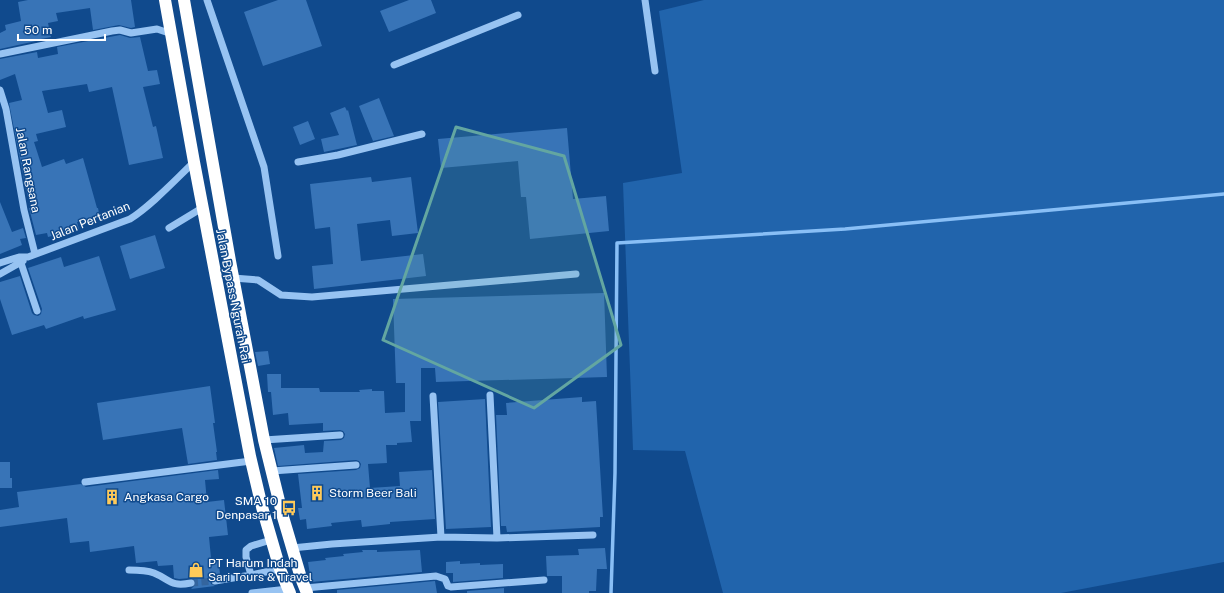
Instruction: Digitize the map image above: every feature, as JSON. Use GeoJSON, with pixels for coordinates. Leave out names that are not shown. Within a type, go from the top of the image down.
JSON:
{"type":"FeatureCollection","features":[{"type":"Feature","properties":{"kind":"highway","name":"Jalan Bypass Ngurah Rai"},"geometry":{"type":"LineString","coordinates":[[165,0],[202,208],[251,461],[271,540],[289,591]]}},
{"type":"Feature","properties":{"kind":"highway","name":"Jalan Bypass Ngurah Rai"},"geometry":{"type":"LineString","coordinates":[[184,0],[233,278],[264,440],[292,548],[306,591]]}},
{"type":"Feature","properties":{"kind":"highway"},"geometry":{"type":"LineString","coordinates":[[190,140],[208,136]]}},
{"type":"Feature","properties":{"kind":"street"},"geometry":{"type":"LineString","coordinates":[[207,0],[264,168],[278,256]]}},
{"type":"Feature","properties":{"kind":"street"},"geometry":{"type":"LineString","coordinates":[[645,0],[655,71]]}},
{"type":"Feature","properties":{"kind":"street"},"geometry":{"type":"LineString","coordinates":[[394,65],[518,14]]}},
{"type":"Feature","properties":{"kind":"street"},"geometry":{"type":"LineString","coordinates":[[0,54],[120,30],[131,34],[157,29],[172,34]]}},
{"type":"Feature","properties":{"kind":"street","name":"Jalan Rangsana"},"geometry":{"type":"LineString","coordinates":[[0,90],[6,109],[32,256]]}},
{"type":"Feature","properties":{"kind":"street"},"geometry":{"type":"LineString","coordinates":[[298,162],[338,155],[422,134]]}},
{"type":"Feature","properties":{"kind":"street","name":"Jalan Pertanian"},"geometry":{"type":"LineString","coordinates":[[0,262],[19,260],[32,256],[130,219],[137,215],[160,195],[194,162]]}},
{"type":"Feature","properties":{"kind":"street"},"geometry":{"type":"LineString","coordinates":[[168,228],[202,208]]}},
{"type":"Feature","properties":{"kind":"street"},"geometry":{"type":"LineString","coordinates":[[0,274],[19,260],[37,311]]}},
{"type":"Feature","properties":{"kind":"street"},"geometry":{"type":"LineString","coordinates":[[233,278],[258,280],[282,294],[312,297],[576,274]]}},
{"type":"Feature","properties":{"kind":"street"},"geometry":{"type":"LineString","coordinates":[[490,395],[497,538]]}},
{"type":"Feature","properties":{"kind":"street"},"geometry":{"type":"LineString","coordinates":[[433,396],[441,537]]}},
{"type":"Feature","properties":{"kind":"street"},"geometry":{"type":"LineString","coordinates":[[264,440],[340,435]]}},
{"type":"Feature","properties":{"kind":"street"},"geometry":{"type":"LineString","coordinates":[[85,482],[251,461]]}},
{"type":"Feature","properties":{"kind":"street"},"geometry":{"type":"LineString","coordinates":[[272,471],[356,465]]}},
{"type":"Feature","properties":{"kind":"street"},"geometry":{"type":"LineString","coordinates":[[292,548],[441,537],[497,538],[593,535]]}},
{"type":"Feature","properties":{"kind":"street"},"geometry":{"type":"LineString","coordinates":[[251,576],[246,557],[246,550],[251,546],[271,540]]}},
{"type":"Feature","properties":{"kind":"street"},"geometry":{"type":"LineString","coordinates":[[215,581],[251,576],[280,569]]}},
{"type":"Feature","properties":{"kind":"street"},"geometry":{"type":"LineString","coordinates":[[129,570],[146,570],[178,585],[191,583]]}},
{"type":"Feature","properties":{"kind":"street"},"geometry":{"type":"LineString","coordinates":[[306,591],[436,576],[445,579],[448,586],[451,587],[513,584],[544,580]]}},
{"type":"Feature","properties":{"kind":"street"},"geometry":{"type":"LineString","coordinates":[[252,593],[289,591]]}},
{"type":"Feature","properties":{"kind":"highlighted area"},"geometry":{"type":"Polygon","coordinates":[[[456,127],[564,156],[621,345],[534,408],[383,340],[456,127]]]}},
{"type":"Feature","properties":{"kind":"shaded area"},"geometry":{"type":"Polygon","coordinates":[[[704,0],[1224,0],[1224,562],[1061,593],[723,593],[685,451],[633,450],[623,183],[682,173],[659,11],[704,0]]]}},
{"type":"Feature","properties":{"kind":"building"},"geometry":{"type":"Polygon","coordinates":[[[28,0],[131,0],[135,27],[131,28],[119,25],[93,30],[90,8],[56,13],[58,21],[48,23],[51,37],[0,49],[0,33],[6,30],[5,25],[21,21],[18,2],[28,0]]]}},
{"type":"Feature","properties":{"kind":"building"},"geometry":{"type":"Polygon","coordinates":[[[278,0],[306,0],[322,46],[263,66],[244,12],[278,0]]]}},
{"type":"Feature","properties":{"kind":"building"},"geometry":{"type":"Polygon","coordinates":[[[409,0],[431,0],[436,13],[389,32],[380,11],[409,0]]]}},
{"type":"Feature","properties":{"kind":"building"},"geometry":{"type":"Polygon","coordinates":[[[120,35],[130,38],[140,37],[148,71],[157,70],[160,84],[143,87],[153,127],[156,126],[163,158],[129,165],[112,87],[89,92],[87,84],[42,91],[48,113],[62,110],[66,127],[36,134],[38,141],[34,142],[42,167],[64,159],[66,164],[83,158],[100,218],[77,222],[79,229],[67,233],[48,237],[47,233],[36,235],[29,208],[31,208],[26,190],[9,103],[22,100],[15,74],[0,80],[0,59],[37,52],[38,58],[58,54],[57,47],[120,35]]]}},
{"type":"Feature","properties":{"kind":"building"},"geometry":{"type":"Polygon","coordinates":[[[379,98],[394,136],[373,141],[359,106],[379,98]]]}},
{"type":"Feature","properties":{"kind":"building"},"geometry":{"type":"Polygon","coordinates":[[[345,107],[347,111],[348,110],[357,145],[324,152],[321,139],[339,135],[330,113],[345,107]]]}},
{"type":"Feature","properties":{"kind":"building"},"geometry":{"type":"Polygon","coordinates":[[[308,121],[315,139],[300,145],[293,127],[308,121]]]}},
{"type":"Feature","properties":{"kind":"building"},"geometry":{"type":"Polygon","coordinates":[[[567,128],[573,199],[606,196],[609,231],[530,239],[526,197],[521,197],[518,161],[441,168],[438,139],[567,128]]]}},
{"type":"Feature","properties":{"kind":"building"},"geometry":{"type":"Polygon","coordinates":[[[371,177],[372,182],[411,177],[418,233],[392,236],[390,220],[357,224],[361,261],[423,254],[426,276],[314,289],[312,266],[333,264],[330,227],[315,229],[310,184],[371,177]]]}},
{"type":"Feature","properties":{"kind":"building"},"geometry":{"type":"Polygon","coordinates":[[[0,202],[12,232],[23,228],[26,238],[20,239],[22,245],[0,254],[0,202]]]}},
{"type":"Feature","properties":{"kind":"building"},"geometry":{"type":"Polygon","coordinates":[[[155,235],[165,268],[130,279],[120,246],[155,235]]]}},
{"type":"Feature","properties":{"kind":"building"},"geometry":{"type":"Polygon","coordinates":[[[99,256],[116,310],[84,319],[83,316],[46,329],[44,325],[12,335],[0,299],[0,282],[20,276],[32,313],[38,316],[41,314],[42,309],[28,268],[61,257],[64,267],[99,256]]]}},
{"type":"Feature","properties":{"kind":"building"},"geometry":{"type":"Polygon","coordinates":[[[604,293],[607,377],[436,382],[435,368],[421,368],[421,421],[410,421],[412,442],[397,443],[397,445],[386,445],[387,463],[368,464],[370,488],[400,486],[399,472],[432,470],[435,519],[390,522],[390,524],[362,527],[361,520],[331,523],[332,526],[307,529],[306,519],[300,520],[298,508],[302,508],[298,474],[356,470],[360,468],[361,464],[356,460],[278,466],[274,448],[304,445],[305,453],[323,452],[324,441],[341,440],[344,438],[345,434],[340,430],[323,431],[323,423],[289,425],[288,413],[273,415],[271,392],[268,392],[267,374],[281,374],[281,388],[319,388],[320,392],[360,392],[359,390],[372,389],[372,391],[384,391],[385,413],[405,412],[405,383],[396,383],[393,299],[604,293]]]}},
{"type":"Feature","properties":{"kind":"building"},"geometry":{"type":"Polygon","coordinates":[[[268,351],[270,364],[258,366],[255,352],[268,351]]]}},
{"type":"Feature","properties":{"kind":"building"},"geometry":{"type":"Polygon","coordinates":[[[210,386],[215,423],[213,423],[217,460],[188,464],[182,428],[103,440],[97,403],[210,386]]]}},
{"type":"Feature","properties":{"kind":"building"},"geometry":{"type":"Polygon","coordinates":[[[582,397],[582,402],[596,401],[603,517],[600,517],[600,527],[507,532],[506,526],[501,526],[496,415],[507,415],[506,403],[582,397]]]}},
{"type":"Feature","properties":{"kind":"building"},"geometry":{"type":"Polygon","coordinates":[[[485,399],[491,527],[446,529],[438,402],[485,399]]]}},
{"type":"Feature","properties":{"kind":"building"},"geometry":{"type":"Polygon","coordinates":[[[0,462],[10,462],[10,478],[12,478],[12,488],[0,488],[0,462]]]}},
{"type":"Feature","properties":{"kind":"building"},"geometry":{"type":"Polygon","coordinates":[[[218,470],[219,479],[205,480],[207,502],[224,500],[228,535],[209,537],[211,558],[218,558],[220,574],[214,575],[210,581],[211,584],[215,586],[191,589],[195,585],[195,580],[191,578],[174,578],[173,565],[158,566],[157,561],[136,563],[134,546],[90,552],[89,541],[70,543],[67,518],[0,527],[0,510],[19,507],[17,492],[81,484],[86,487],[218,470]]]}},
{"type":"Feature","properties":{"kind":"building"},"geometry":{"type":"Polygon","coordinates":[[[605,548],[607,569],[597,569],[596,591],[589,591],[589,593],[562,593],[562,576],[547,576],[546,556],[579,555],[578,549],[605,548]]]}},
{"type":"Feature","properties":{"kind":"building"},"geometry":{"type":"Polygon","coordinates":[[[362,550],[377,550],[377,552],[420,550],[422,572],[311,582],[308,562],[344,556],[343,554],[363,552],[362,550]]]}},
{"type":"Feature","properties":{"kind":"building"},"geometry":{"type":"Polygon","coordinates":[[[460,561],[460,564],[503,564],[503,578],[453,582],[453,573],[446,573],[446,562],[460,561]]]}},
{"type":"Feature","properties":{"kind":"building"},"geometry":{"type":"Polygon","coordinates":[[[435,581],[437,593],[337,593],[337,590],[435,581]]]}},
{"type":"Feature","properties":{"kind":"building"},"geometry":{"type":"Polygon","coordinates":[[[504,588],[504,593],[467,593],[467,591],[504,588]]]}},
{"type":"Feature","properties":{"kind":"waterway"},"geometry":{"type":"LineString","coordinates":[[611,593],[615,473],[617,243],[845,229],[1224,194]]}},
{"type":"Feature","properties":{"kind":"tunnel"},"geometry":{"type":"LineString","coordinates":[[191,583],[215,581]]}},
{"type":"Feature","properties":{"kind":"place","name":"Storm Beer Bali"},"geometry":{"type":"Point","coordinates":[317,493]}},
{"type":"Feature","properties":{"kind":"place","name":"Angkasa Cargo"},"geometry":{"type":"Point","coordinates":[112,497]}},
{"type":"Feature","properties":{"kind":"place","name":"SMA 10 Denpasar 1"},"geometry":{"type":"Point","coordinates":[289,508]}},
{"type":"Feature","properties":{"kind":"place","name":"PT Harum Indah Sari Tours & Travel"},"geometry":{"type":"Point","coordinates":[196,570]}}]}
